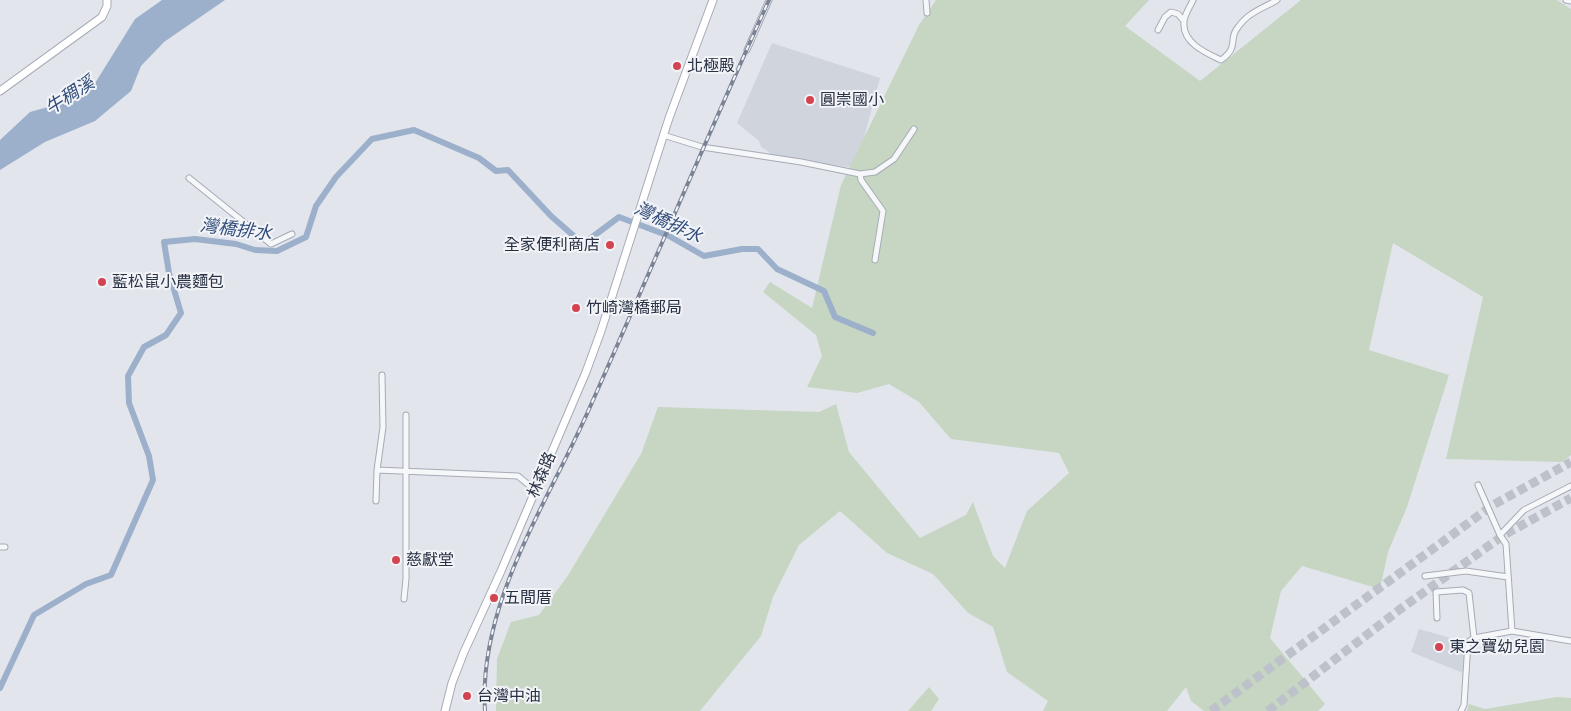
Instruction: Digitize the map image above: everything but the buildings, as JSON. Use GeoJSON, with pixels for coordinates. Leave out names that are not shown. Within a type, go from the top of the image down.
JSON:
{"type":"FeatureCollection","features":[{"type":"Feature","properties":{"kind":"main road"},"geometry":{"type":"LineString","coordinates":[[0,91],[102,17],[108,6],[108,0]]}},
{"type":"Feature","properties":{"kind":"main road"},"geometry":{"type":"LineString","coordinates":[[663,135],[713,0]]}},
{"type":"Feature","properties":{"kind":"main road","name":"林森路"},"geometry":{"type":"LineString","coordinates":[[445,711],[452,683],[464,652],[501,571],[586,372],[663,135]]}},
{"type":"Feature","properties":{"kind":"street"},"geometry":{"type":"LineString","coordinates":[[747,50],[769,0]]}},
{"type":"Feature","properties":{"kind":"street"},"geometry":{"type":"LineString","coordinates":[[926,0],[927,13]]}},
{"type":"Feature","properties":{"kind":"street"},"geometry":{"type":"LineString","coordinates":[[1192,0],[1184,21],[1186,36],[1193,44],[1221,60],[1233,46],[1235,32],[1249,14],[1277,0]]}},
{"type":"Feature","properties":{"kind":"street"},"geometry":{"type":"LineString","coordinates":[[1566,0],[1571,1]]}},
{"type":"Feature","properties":{"kind":"street"},"geometry":{"type":"LineString","coordinates":[[1158,30],[1171,12],[1178,14],[1184,21]]}},
{"type":"Feature","properties":{"kind":"street"},"geometry":{"type":"LineString","coordinates":[[663,135],[702,148],[801,162],[860,174],[875,172],[894,158],[914,129]]}},
{"type":"Feature","properties":{"kind":"street"},"geometry":{"type":"LineString","coordinates":[[860,174],[861,180],[883,211],[874,260]]}},
{"type":"Feature","properties":{"kind":"street"},"geometry":{"type":"LineString","coordinates":[[188,178],[271,244],[292,234]]}},
{"type":"Feature","properties":{"kind":"street"},"geometry":{"type":"LineString","coordinates":[[376,500],[382,426],[382,375]]}},
{"type":"Feature","properties":{"kind":"street"},"geometry":{"type":"LineString","coordinates":[[404,599],[406,579],[406,415]]}},
{"type":"Feature","properties":{"kind":"street"},"geometry":{"type":"LineString","coordinates":[[377,470],[518,476],[535,490]]}},
{"type":"Feature","properties":{"kind":"street"},"geometry":{"type":"LineString","coordinates":[[1478,485],[1500,535],[1506,544],[1512,631]]}},
{"type":"Feature","properties":{"kind":"street"},"geometry":{"type":"LineString","coordinates":[[1500,535],[1524,510],[1571,486]]}},
{"type":"Feature","properties":{"kind":"street"},"geometry":{"type":"LineString","coordinates":[[1425,576],[1466,572],[1508,577]]}},
{"type":"Feature","properties":{"kind":"street"},"geometry":{"type":"LineString","coordinates":[[1437,618],[1436,592],[1463,590],[1469,593],[1474,638]]}},
{"type":"Feature","properties":{"kind":"street"},"geometry":{"type":"LineString","coordinates":[[1461,711],[1464,705],[1468,642],[1474,638],[1512,631],[1571,641]]}},
{"type":"Feature","properties":{"kind":"shaded area","name":"圓崇國小"},"geometry":{"type":"Polygon","coordinates":[[[772,43],[880,78],[856,168],[778,158],[761,147],[759,141],[737,123],[772,43]]]}},
{"type":"Feature","properties":{"kind":"shaded area","name":"東之寶幼兒園"},"geometry":{"type":"Polygon","coordinates":[[[1419,629],[1465,642],[1463,673],[1411,652],[1419,629]]]}},
{"type":"Feature","properties":{"kind":"green space"},"geometry":{"type":"Polygon","coordinates":[[[936,0],[1149,0],[1125,26],[1200,81],[1301,0],[1557,0],[1571,9],[1571,455],[1562,462],[1446,459],[1483,297],[1393,243],[1369,350],[1449,375],[1407,507],[1388,552],[1380,589],[1302,566],[1281,591],[1270,638],[1325,704],[1318,711],[1204,711],[1191,701],[1186,687],[1167,711],[1043,711],[1048,701],[1007,672],[993,627],[968,613],[933,574],[887,553],[840,511],[799,545],[773,597],[761,636],[700,711],[496,711],[497,659],[511,622],[539,615],[567,577],[641,454],[658,407],[819,412],[836,404],[849,452],[920,538],[966,515],[973,502],[993,556],[1005,568],[1027,511],[1069,473],[1059,453],[951,439],[919,402],[889,384],[857,393],[807,387],[822,356],[816,335],[763,292],[770,282],[812,308],[841,185],[919,25],[936,0]]]}},
{"type":"Feature","properties":{"kind":"green space"},"geometry":{"type":"Polygon","coordinates":[[[929,687],[939,699],[931,711],[908,711],[929,687]]]}},
{"type":"Feature","properties":{"kind":"green space"},"geometry":{"type":"Polygon","coordinates":[[[1557,697],[1571,698],[1571,711],[1467,711],[1469,704],[1485,709],[1557,697]]]}},
{"type":"Feature","properties":{"kind":"water"},"geometry":{"type":"Polygon","coordinates":[[[162,0],[225,0],[164,42],[141,66],[131,91],[95,121],[45,142],[0,170],[0,140],[30,112],[73,100],[92,88],[135,19],[162,0]]]}},
{"type":"Feature","properties":{"kind":"waterway","name":"灣橋排水"},"geometry":{"type":"LineString","coordinates":[[0,688],[34,615],[86,584],[111,575],[153,480],[149,456],[129,403],[128,376],[144,347],[166,335],[181,313],[169,273],[164,242],[195,239],[236,244],[255,250],[277,251],[306,237],[316,206],[336,177],[372,139],[414,130],[479,158],[496,171],[508,170],[551,216],[583,244],[619,217],[669,236],[704,256],[742,249],[758,249],[777,269],[824,291],[835,317],[873,333]]}},
{"type":"Feature","properties":{"kind":"tunnel"},"geometry":{"type":"LineString","coordinates":[[1211,711],[1493,505],[1571,462]]}},
{"type":"Feature","properties":{"kind":"tunnel"},"geometry":{"type":"LineString","coordinates":[[1268,711],[1399,610],[1504,535],[1571,498]]}},
{"type":"Feature","properties":{"kind":"railway"},"geometry":{"type":"LineString","coordinates":[[485,711],[486,671],[493,631],[504,593],[519,554],[590,407],[769,0]]}},
{"type":"Feature","properties":{"kind":"place","name":"北極殿"},"geometry":{"type":"Point","coordinates":[677,66]}},
{"type":"Feature","properties":{"kind":"place","name":"圓崇國小"},"geometry":{"type":"Point","coordinates":[810,100]}},
{"type":"Feature","properties":{"kind":"place","name":"全家便利商店"},"geometry":{"type":"Point","coordinates":[610,245]}},
{"type":"Feature","properties":{"kind":"place","name":"藍松鼠小農麵包"},"geometry":{"type":"Point","coordinates":[102,282]}},
{"type":"Feature","properties":{"kind":"place","name":"竹崎灣橋郵局"},"geometry":{"type":"Point","coordinates":[576,308]}},
{"type":"Feature","properties":{"kind":"place","name":"慈獻堂"},"geometry":{"type":"Point","coordinates":[396,560]}},
{"type":"Feature","properties":{"kind":"place","name":"五間厝"},"geometry":{"type":"Point","coordinates":[494,598]}},
{"type":"Feature","properties":{"kind":"place","name":"東之寶幼兒園"},"geometry":{"type":"Point","coordinates":[1439,647]}},
{"type":"Feature","properties":{"kind":"place","name":"台灣中油"},"geometry":{"type":"Point","coordinates":[467,696]}},
{"type":"Feature","properties":{"kind":"water label","name":"牛稠溪"},"geometry":{"type":"Point","coordinates":[70,96]}}]}
